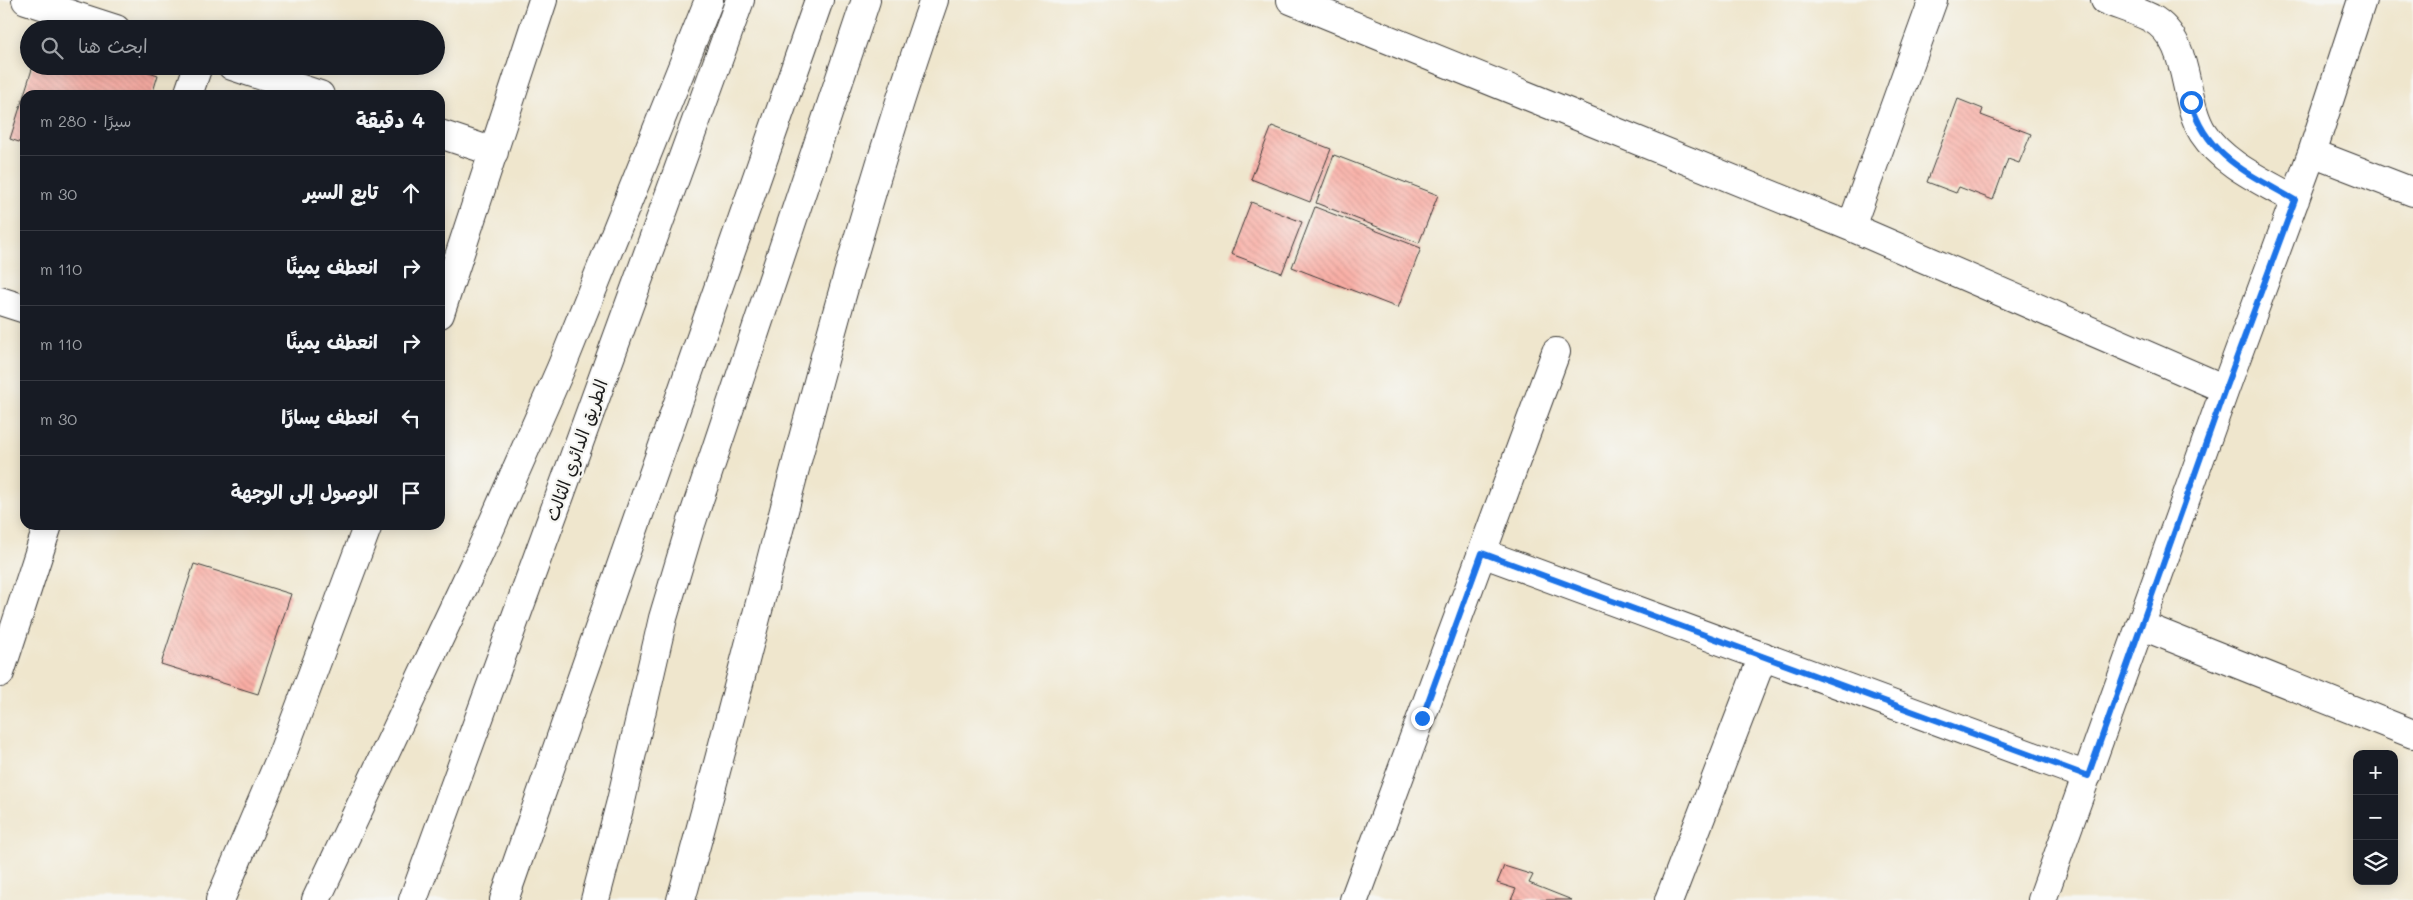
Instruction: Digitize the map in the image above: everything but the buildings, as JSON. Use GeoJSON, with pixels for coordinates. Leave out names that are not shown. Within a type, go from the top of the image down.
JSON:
{"type":"FeatureCollection","features":[{"type":"Feature","properties":{"kind":"main road"},"geometry":{"type":"LineString","coordinates":[[26,0],[88,20]]}},
{"type":"Feature","properties":{"kind":"main road"},"geometry":{"type":"LineString","coordinates":[[445,299],[543,0]]}},
{"type":"Feature","properties":{"kind":"main road"},"geometry":{"type":"LineString","coordinates":[[316,900],[480,552],[561,368],[709,0]]}},
{"type":"Feature","properties":{"kind":"main road","name":"الطريق الدائري الثالث"},"geometry":{"type":"LineString","coordinates":[[412,900],[740,0]]}},
{"type":"Feature","properties":{"kind":"main road"},"geometry":{"type":"LineString","coordinates":[[504,900],[819,0]]}},
{"type":"Feature","properties":{"kind":"main road"},"geometry":{"type":"LineString","coordinates":[[595,900],[621,801],[660,627],[866,0]]}},
{"type":"Feature","properties":{"kind":"main road"},"geometry":{"type":"LineString","coordinates":[[681,900],[842,297],[882,159],[934,0]]}},
{"type":"Feature","properties":{"kind":"main road"},"geometry":{"type":"LineString","coordinates":[[1291,0],[1851,227],[2225,389]]}},
{"type":"Feature","properties":{"kind":"main road"},"geometry":{"type":"LineString","coordinates":[[1851,227],[1933,0]]}},
{"type":"Feature","properties":{"kind":"main road"},"geometry":{"type":"LineString","coordinates":[[2105,0],[2151,18],[2163,27],[2173,39],[2179,54],[2196,118],[2212,145],[2236,165],[2295,200]]}},
{"type":"Feature","properties":{"kind":"main road"},"geometry":{"type":"LineString","coordinates":[[2042,900],[2225,389],[2312,153],[2362,0]]}},
{"type":"Feature","properties":{"kind":"main road"},"geometry":{"type":"LineString","coordinates":[[190,90],[195,75]]}},
{"type":"Feature","properties":{"kind":"main road"},"geometry":{"type":"LineString","coordinates":[[259,75],[305,90]]}},
{"type":"Feature","properties":{"kind":"main road"},"geometry":{"type":"LineString","coordinates":[[445,136],[494,152]]}},
{"type":"Feature","properties":{"kind":"main road"},"geometry":{"type":"LineString","coordinates":[[2312,153],[2413,192]]}},
{"type":"Feature","properties":{"kind":"main road"},"geometry":{"type":"LineString","coordinates":[[0,301],[20,307]]}},
{"type":"Feature","properties":{"kind":"main road"},"geometry":{"type":"LineString","coordinates":[[1354,900],[1556,352]]}},
{"type":"Feature","properties":{"kind":"main road"},"geometry":{"type":"LineString","coordinates":[[0,673],[46,530]]}},
{"type":"Feature","properties":{"kind":"main road"},"geometry":{"type":"LineString","coordinates":[[220,900],[283,752],[366,530]]}},
{"type":"Feature","properties":{"kind":"main road"},"geometry":{"type":"LineString","coordinates":[[1482,553],[2088,776]]}},
{"type":"Feature","properties":{"kind":"main road"},"geometry":{"type":"LineString","coordinates":[[2140,625],[2413,734]]}},
{"type":"Feature","properties":{"kind":"main road"},"geometry":{"type":"LineString","coordinates":[[1669,900],[1763,656]]}},
{"type":"Feature","properties":{"kind":"route"},"geometry":{"type":"LineString","coordinates":[[1422,718],[1482,553],[2088,776],[2140,625],[2295,200],[2223,156],[2203,132],[2191,102]]}}]}
